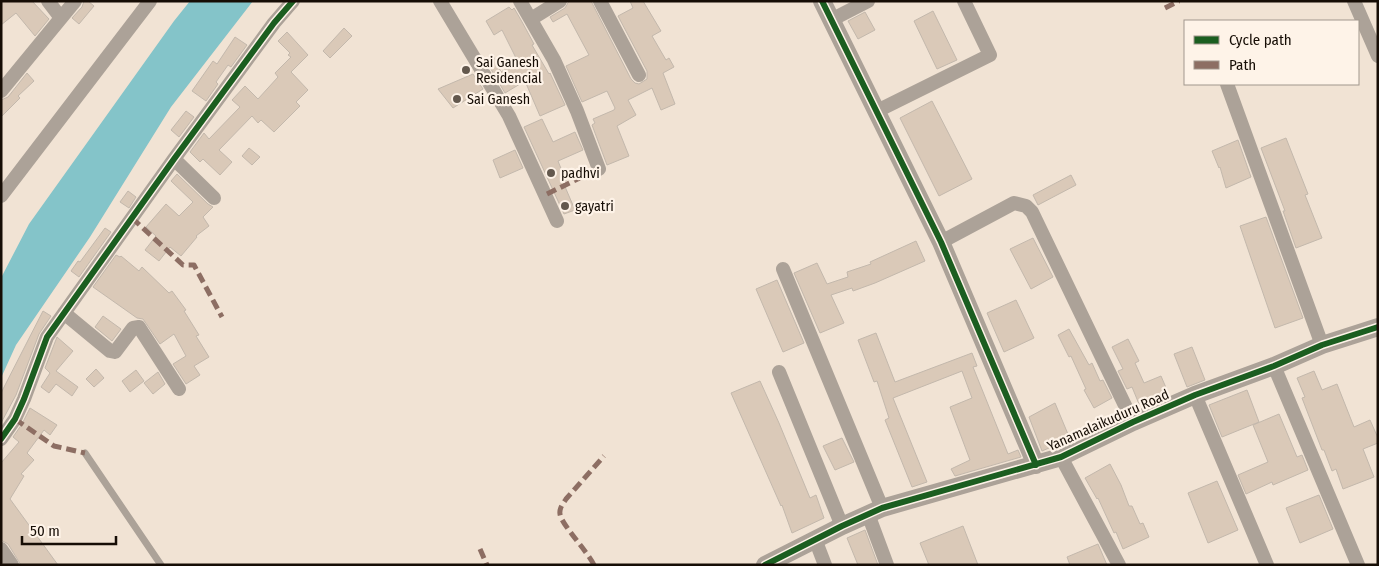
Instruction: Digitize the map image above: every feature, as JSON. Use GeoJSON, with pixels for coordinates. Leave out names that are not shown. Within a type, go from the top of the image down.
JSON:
{"type":"FeatureCollection","features":[{"type":"Feature","properties":{"kind":"street"},"geometry":{"type":"LineString","coordinates":[[48,1],[61,18]]}},
{"type":"Feature","properties":{"kind":"street"},"geometry":{"type":"LineString","coordinates":[[1,91],[75,1]]}},
{"type":"Feature","properties":{"kind":"street"},"geometry":{"type":"LineString","coordinates":[[1,196],[150,1]]}},
{"type":"Feature","properties":{"kind":"street"},"geometry":{"type":"LineString","coordinates":[[1,439],[15,419],[47,337],[174,159],[274,23],[293,1]]}},
{"type":"Feature","properties":{"kind":"street"},"geometry":{"type":"LineString","coordinates":[[440,1],[509,116],[557,221]]}},
{"type":"Feature","properties":{"kind":"street"},"geometry":{"type":"LineString","coordinates":[[520,1],[554,60],[577,111],[599,169]]}},
{"type":"Feature","properties":{"kind":"street"},"geometry":{"type":"LineString","coordinates":[[530,19],[560,1]]}},
{"type":"Feature","properties":{"kind":"street"},"geometry":{"type":"LineString","coordinates":[[600,1],[639,75]]}},
{"type":"Feature","properties":{"kind":"street"},"geometry":{"type":"LineString","coordinates":[[822,1],[878,111],[940,242],[1036,465]]}},
{"type":"Feature","properties":{"kind":"street"},"geometry":{"type":"LineString","coordinates":[[831,20],[868,1]]}},
{"type":"Feature","properties":{"kind":"street"},"geometry":{"type":"LineString","coordinates":[[878,111],[990,55],[964,1]]}},
{"type":"Feature","properties":{"kind":"street"},"geometry":{"type":"LineString","coordinates":[[1354,1],[1372,27],[1378,56]]}},
{"type":"Feature","properties":{"kind":"street"},"geometry":{"type":"LineString","coordinates":[[1227,85],[1322,345]]}},
{"type":"Feature","properties":{"kind":"street"},"geometry":{"type":"LineString","coordinates":[[174,159],[214,198]]}},
{"type":"Feature","properties":{"kind":"street"},"geometry":{"type":"LineString","coordinates":[[940,242],[1014,203],[1026,206],[1032,212],[1133,422]]}},
{"type":"Feature","properties":{"kind":"street"},"geometry":{"type":"LineString","coordinates":[[783,270],[875,511],[887,565]]}},
{"type":"Feature","properties":{"kind":"street"},"geometry":{"type":"LineString","coordinates":[[64,313],[110,351],[115,352],[133,328],[140,327],[178,390]]}},
{"type":"Feature","properties":{"kind":"street","name":"Yanamalaikuduru Road"},"geometry":{"type":"LineString","coordinates":[[765,565],[875,511],[1061,457],[1133,422],[1195,395],[1274,366],[1322,345],[1378,327]]}},
{"type":"Feature","properties":{"kind":"street"},"geometry":{"type":"LineString","coordinates":[[1274,366],[1358,565]]}},
{"type":"Feature","properties":{"kind":"street"},"geometry":{"type":"LineString","coordinates":[[779,372],[842,526]]}},
{"type":"Feature","properties":{"kind":"street"},"geometry":{"type":"LineString","coordinates":[[1195,395],[1267,565]]}},
{"type":"Feature","properties":{"kind":"street"},"geometry":{"type":"LineString","coordinates":[[1061,457],[1119,565]]}},
{"type":"Feature","properties":{"kind":"street"},"geometry":{"type":"LineString","coordinates":[[815,539],[825,565]]}},
{"type":"Feature","properties":{"kind":"street"},"geometry":{"type":"LineString","coordinates":[[1,550],[12,565]]}},
{"type":"Feature","properties":{"kind":"lane"},"geometry":{"type":"LineString","coordinates":[[85,454],[160,565]]}},
{"type":"Feature","properties":{"kind":"water"},"geometry":{"type":"Polygon","coordinates":[[[190,1],[253,1],[171,107],[90,237],[16,345],[1,378],[1,278],[29,224],[190,1]]]}},
{"type":"Feature","properties":{"kind":"building"},"geometry":{"type":"Polygon","coordinates":[[[1,1],[32,1],[49,19],[35,36],[16,13],[1,25],[1,1]]]}},
{"type":"Feature","properties":{"kind":"building"},"geometry":{"type":"Polygon","coordinates":[[[84,1],[88,1],[94,6],[79,24],[72,18],[82,7],[84,1]]]}},
{"type":"Feature","properties":{"kind":"building"},"geometry":{"type":"Polygon","coordinates":[[[569,1],[591,1],[631,79],[639,84],[647,79],[647,71],[618,16],[633,8],[630,1],[643,1],[661,31],[652,36],[666,60],[669,58],[674,67],[663,73],[675,104],[661,110],[652,88],[628,100],[636,115],[617,126],[629,156],[607,165],[592,125],[595,123],[593,119],[615,108],[607,91],[582,102],[566,66],[589,55],[567,14],[553,22],[550,17],[565,8],[569,1]]]}},
{"type":"Feature","properties":{"kind":"building"},"geometry":{"type":"Polygon","coordinates":[[[509,7],[512,10],[514,8],[521,20],[534,44],[532,45],[550,73],[565,105],[540,116],[525,81],[505,93],[485,59],[493,55],[501,72],[518,62],[502,30],[494,35],[486,21],[509,7]]]}},
{"type":"Feature","properties":{"kind":"building"},"geometry":{"type":"Polygon","coordinates":[[[933,11],[957,60],[937,69],[914,21],[933,11]]]}},
{"type":"Feature","properties":{"kind":"building"},"geometry":{"type":"Polygon","coordinates":[[[865,12],[875,30],[858,39],[848,21],[865,12]]]}},
{"type":"Feature","properties":{"kind":"building"},"geometry":{"type":"Polygon","coordinates":[[[344,28],[352,36],[330,58],[323,51],[344,28]]]}},
{"type":"Feature","properties":{"kind":"building"},"geometry":{"type":"Polygon","coordinates":[[[287,32],[308,55],[291,72],[308,90],[296,102],[300,106],[274,132],[261,120],[258,123],[252,116],[219,150],[232,162],[220,175],[203,159],[200,162],[190,152],[204,133],[209,139],[240,107],[232,100],[245,86],[258,99],[278,77],[275,73],[291,57],[288,55],[290,53],[278,41],[287,32]]]}},
{"type":"Feature","properties":{"kind":"building"},"geometry":{"type":"Polygon","coordinates":[[[235,37],[247,45],[231,67],[228,65],[206,101],[192,91],[213,61],[217,64],[235,37]]]}},
{"type":"Feature","properties":{"kind":"building"},"geometry":{"type":"Polygon","coordinates":[[[27,73],[34,81],[18,96],[20,98],[1,117],[1,100],[8,97],[27,73]]]}},
{"type":"Feature","properties":{"kind":"building","name":"Sai Ganesh"},"geometry":{"type":"Polygon","coordinates":[[[473,74],[483,89],[453,108],[438,89],[473,74]]]}},
{"type":"Feature","properties":{"kind":"building"},"geometry":{"type":"Polygon","coordinates":[[[932,101],[972,179],[939,196],[900,118],[932,101]]]}},
{"type":"Feature","properties":{"kind":"building"},"geometry":{"type":"Polygon","coordinates":[[[186,111],[194,117],[179,137],[171,130],[186,111]]]}},
{"type":"Feature","properties":{"kind":"building"},"geometry":{"type":"Polygon","coordinates":[[[542,119],[553,142],[575,132],[583,150],[558,161],[566,181],[563,182],[575,210],[564,214],[524,127],[542,119]]]}},
{"type":"Feature","properties":{"kind":"building"},"geometry":{"type":"Polygon","coordinates":[[[1286,138],[1308,194],[1305,195],[1322,238],[1296,248],[1283,211],[1285,211],[1261,148],[1286,138]]]}},
{"type":"Feature","properties":{"kind":"building"},"geometry":{"type":"Polygon","coordinates":[[[1238,140],[1251,177],[1226,188],[1220,167],[1212,151],[1238,140]]]}},
{"type":"Feature","properties":{"kind":"building"},"geometry":{"type":"Polygon","coordinates":[[[249,148],[260,157],[252,165],[242,156],[249,148]]]}},
{"type":"Feature","properties":{"kind":"building"},"geometry":{"type":"Polygon","coordinates":[[[515,150],[523,168],[500,178],[493,160],[515,150]]]}},
{"type":"Feature","properties":{"kind":"building"},"geometry":{"type":"Polygon","coordinates":[[[177,174],[213,207],[203,217],[209,226],[196,236],[181,256],[170,247],[159,261],[145,250],[156,236],[146,227],[166,204],[179,216],[193,202],[171,181],[177,174]]]}},
{"type":"Feature","properties":{"kind":"building"},"geometry":{"type":"Polygon","coordinates":[[[1071,175],[1076,185],[1038,205],[1033,195],[1071,175]]]}},
{"type":"Feature","properties":{"kind":"building"},"geometry":{"type":"Polygon","coordinates":[[[128,191],[136,197],[129,208],[120,202],[128,191]]]}},
{"type":"Feature","properties":{"kind":"building"},"geometry":{"type":"Polygon","coordinates":[[[1266,217],[1303,318],[1275,328],[1240,226],[1266,217]]]}},
{"type":"Feature","properties":{"kind":"building"},"geometry":{"type":"Polygon","coordinates":[[[105,228],[111,232],[79,277],[71,271],[105,228]]]}},
{"type":"Feature","properties":{"kind":"building"},"geometry":{"type":"Polygon","coordinates":[[[1033,238],[1053,277],[1031,289],[1010,249],[1033,238]]]}},
{"type":"Feature","properties":{"kind":"building"},"geometry":{"type":"Polygon","coordinates":[[[916,241],[925,261],[853,291],[852,288],[831,295],[844,323],[820,333],[794,273],[817,263],[827,284],[848,277],[847,272],[871,264],[870,262],[916,241]]]}},
{"type":"Feature","properties":{"kind":"building"},"geometry":{"type":"Polygon","coordinates":[[[116,255],[121,256],[139,271],[142,267],[169,293],[172,291],[186,310],[184,311],[199,335],[196,336],[209,357],[194,366],[200,375],[186,384],[173,364],[186,356],[174,334],[160,344],[143,319],[137,318],[93,287],[116,255]]]}},
{"type":"Feature","properties":{"kind":"building"},"geometry":{"type":"Polygon","coordinates":[[[777,280],[804,343],[783,352],[756,289],[777,280]]]}},
{"type":"Feature","properties":{"kind":"building"},"geometry":{"type":"Polygon","coordinates":[[[1016,300],[1034,338],[1004,352],[987,313],[1016,300]]]}},
{"type":"Feature","properties":{"kind":"building"},"geometry":{"type":"Polygon","coordinates":[[[43,311],[51,316],[39,334],[16,395],[1,423],[1,393],[43,311]]]}},
{"type":"Feature","properties":{"kind":"building"},"geometry":{"type":"Polygon","coordinates":[[[103,316],[121,329],[112,341],[95,327],[103,316]]]}},
{"type":"Feature","properties":{"kind":"building"},"geometry":{"type":"Polygon","coordinates":[[[1069,329],[1089,365],[1092,363],[1100,381],[1103,380],[1112,398],[1094,408],[1084,390],[1086,389],[1071,356],[1069,357],[1058,335],[1069,329]]]}},
{"type":"Feature","properties":{"kind":"building"},"geometry":{"type":"Polygon","coordinates":[[[876,333],[895,382],[972,353],[977,366],[973,367],[1008,454],[1018,450],[1021,457],[955,476],[951,469],[970,460],[950,407],[972,398],[962,371],[893,398],[927,482],[912,487],[885,420],[889,418],[877,381],[874,382],[858,340],[876,333]]]}},
{"type":"Feature","properties":{"kind":"building"},"geometry":{"type":"Polygon","coordinates":[[[57,337],[73,351],[56,371],[78,387],[72,396],[56,384],[49,393],[41,387],[50,373],[45,368],[57,337]]]}},
{"type":"Feature","properties":{"kind":"building"},"geometry":{"type":"Polygon","coordinates":[[[1128,339],[1139,361],[1135,363],[1144,383],[1161,376],[1167,390],[1139,404],[1132,387],[1127,389],[1118,371],[1123,369],[1112,347],[1128,339]]]}},
{"type":"Feature","properties":{"kind":"building"},"geometry":{"type":"Polygon","coordinates":[[[1192,347],[1205,380],[1187,387],[1174,354],[1192,347]]]}},
{"type":"Feature","properties":{"kind":"building"},"geometry":{"type":"Polygon","coordinates":[[[96,369],[104,378],[94,387],[86,379],[96,369]]]}},
{"type":"Feature","properties":{"kind":"building"},"geometry":{"type":"Polygon","coordinates":[[[136,370],[144,381],[130,392],[122,381],[136,370]]]}},
{"type":"Feature","properties":{"kind":"building"},"geometry":{"type":"Polygon","coordinates":[[[1314,371],[1322,390],[1337,384],[1354,427],[1370,420],[1378,438],[1378,443],[1363,449],[1374,477],[1343,489],[1336,469],[1332,471],[1302,398],[1305,397],[1297,378],[1314,371]]]}},
{"type":"Feature","properties":{"kind":"building"},"geometry":{"type":"Polygon","coordinates":[[[158,372],[165,384],[153,394],[144,383],[158,372]]]}},
{"type":"Feature","properties":{"kind":"building"},"geometry":{"type":"Polygon","coordinates":[[[760,381],[810,498],[816,495],[824,518],[792,533],[782,505],[731,393],[760,381]]]}},
{"type":"Feature","properties":{"kind":"building"},"geometry":{"type":"Polygon","coordinates":[[[1247,390],[1259,422],[1222,437],[1209,405],[1247,390]]]}},
{"type":"Feature","properties":{"kind":"building"},"geometry":{"type":"Polygon","coordinates":[[[1055,403],[1070,439],[1042,451],[1029,417],[1055,403]]]}},
{"type":"Feature","properties":{"kind":"building"},"geometry":{"type":"Polygon","coordinates":[[[30,408],[57,425],[50,435],[44,430],[27,453],[34,460],[21,474],[24,476],[10,499],[58,565],[21,565],[8,544],[1,540],[1,463],[19,442],[13,437],[30,408]]]}},
{"type":"Feature","properties":{"kind":"building"},"geometry":{"type":"Polygon","coordinates":[[[1279,414],[1297,457],[1302,455],[1308,470],[1273,485],[1272,482],[1246,494],[1238,475],[1268,462],[1253,425],[1279,414]]]}},
{"type":"Feature","properties":{"kind":"building"},"geometry":{"type":"Polygon","coordinates":[[[842,438],[854,462],[835,470],[823,446],[842,438]]]}},
{"type":"Feature","properties":{"kind":"building"},"geometry":{"type":"Polygon","coordinates":[[[1110,464],[1129,506],[1132,506],[1140,524],[1143,523],[1149,537],[1123,549],[1098,498],[1085,478],[1110,464]]]}},
{"type":"Feature","properties":{"kind":"building"},"geometry":{"type":"Polygon","coordinates":[[[1217,481],[1238,530],[1208,543],[1188,493],[1217,481]]]}},
{"type":"Feature","properties":{"kind":"building"},"geometry":{"type":"Polygon","coordinates":[[[1319,495],[1333,529],[1300,543],[1286,508],[1319,495]]]}},
{"type":"Feature","properties":{"kind":"building"},"geometry":{"type":"Polygon","coordinates":[[[963,526],[978,565],[929,565],[920,543],[963,526]]]}},
{"type":"Feature","properties":{"kind":"building"},"geometry":{"type":"Polygon","coordinates":[[[865,530],[878,565],[858,565],[847,538],[865,530]]]}},
{"type":"Feature","properties":{"kind":"building"},"geometry":{"type":"Polygon","coordinates":[[[1098,544],[1107,565],[1070,565],[1067,557],[1098,544]]]}},
{"type":"Feature","properties":{"kind":"marked path"},"geometry":{"type":"LineString","coordinates":[[1165,8],[1179,1]]}},
{"type":"Feature","properties":{"kind":"marked path"},"geometry":{"type":"LineString","coordinates":[[547,194],[596,170]]}},
{"type":"Feature","properties":{"kind":"marked path"},"geometry":{"type":"LineString","coordinates":[[132,218],[183,265],[194,265],[222,317]]}},
{"type":"Feature","properties":{"kind":"marked path"},"geometry":{"type":"LineString","coordinates":[[15,419],[54,446],[85,453]]}},
{"type":"Feature","properties":{"kind":"marked path"},"geometry":{"type":"LineString","coordinates":[[594,565],[565,524],[560,512],[566,499],[604,456]]}},
{"type":"Feature","properties":{"kind":"marked path"},"geometry":{"type":"LineString","coordinates":[[480,549],[487,565]]}},
{"type":"Feature","properties":{"kind":"cycle path"},"geometry":{"type":"LineString","coordinates":[[1,439],[15,419],[47,337],[174,159],[274,23],[293,1]]}},
{"type":"Feature","properties":{"kind":"cycle path"},"geometry":{"type":"LineString","coordinates":[[822,1],[941,242],[1036,465]]}},
{"type":"Feature","properties":{"kind":"cycle path"},"geometry":{"type":"LineString","coordinates":[[765,565],[882,508],[1061,457],[1133,422],[1195,395],[1274,366],[1322,345],[1378,327]]}},
{"type":"Feature","properties":{"kind":"place","name":"Sai Ganesh Residencial"},"geometry":{"type":"Point","coordinates":[466,70]}},
{"type":"Feature","properties":{"kind":"place","name":"Sai Ganesh"},"geometry":{"type":"Point","coordinates":[457,99]}},
{"type":"Feature","properties":{"kind":"place","name":"padhvi"},"geometry":{"type":"Point","coordinates":[551,173]}},
{"type":"Feature","properties":{"kind":"place","name":"gayatri"},"geometry":{"type":"Point","coordinates":[565,206]}}]}
